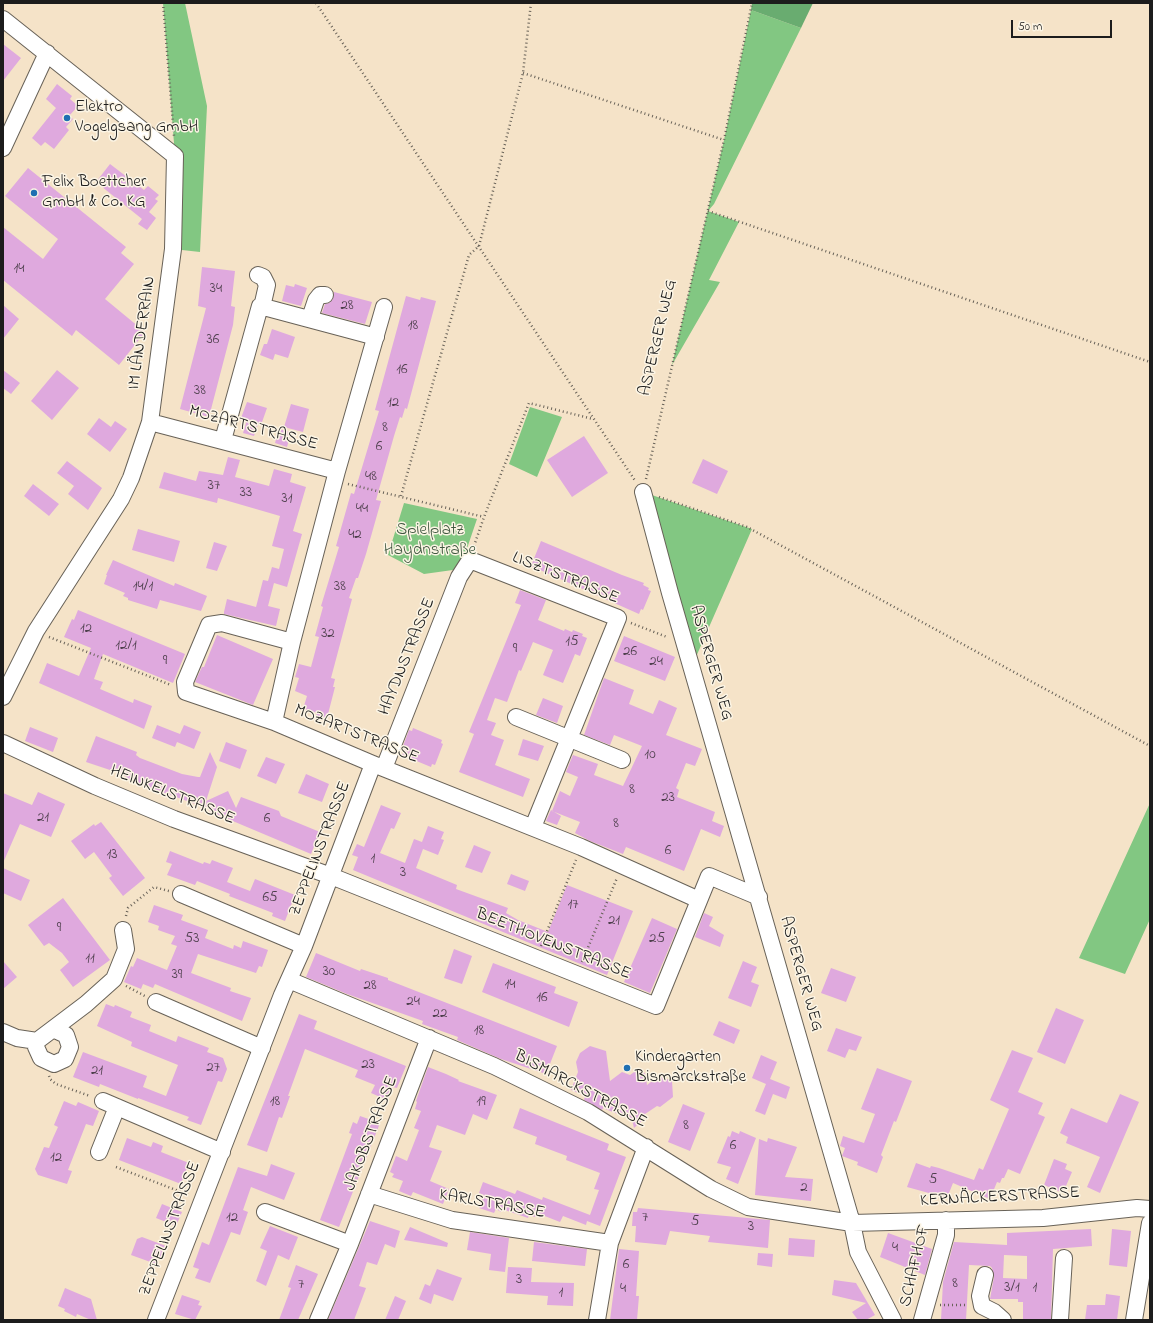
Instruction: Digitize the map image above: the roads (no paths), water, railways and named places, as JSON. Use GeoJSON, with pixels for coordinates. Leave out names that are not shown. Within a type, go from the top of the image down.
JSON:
{"type":"FeatureCollection","features":[{"type":"Feature","properties":{"kind":"street"},"geometry":{"type":"LineString","coordinates":[[3,19],[47,53],[3,148]]}},
{"type":"Feature","properties":{"kind":"street","name":"IM LÄNDERRAIN"},"geometry":{"type":"LineString","coordinates":[[3,697],[36,631],[121,499],[131,478],[150,422],[173,249],[175,156],[47,53]]}},
{"type":"Feature","properties":{"kind":"street"},"geometry":{"type":"LineString","coordinates":[[223,440],[267,285],[263,277],[258,275]]}},
{"type":"Feature","properties":{"kind":"street"},"geometry":{"type":"LineString","coordinates":[[310,318],[316,300],[320,295],[325,295]]}},
{"type":"Feature","properties":{"kind":"street"},"geometry":{"type":"LineString","coordinates":[[262,307],[310,318],[376,337]]}},
{"type":"Feature","properties":{"kind":"street"},"geometry":{"type":"LineString","coordinates":[[336,476],[384,307]]}},
{"type":"Feature","properties":{"kind":"street","name":"MOZARTSTRASSE"},"geometry":{"type":"LineString","coordinates":[[150,422],[223,440],[336,476],[292,642],[274,722],[378,766],[582,847],[699,900]]}},
{"type":"Feature","properties":{"kind":"street","name":"ASPERGER WEG"},"geometry":{"type":"LineString","coordinates":[[643,492],[852,1223],[858,1252],[892,1320]]}},
{"type":"Feature","properties":{"kind":"street","name":"LISZTSTRASSE"},"geometry":{"type":"LineString","coordinates":[[470,560],[618,618],[532,827]]}},
{"type":"Feature","properties":{"kind":"street","name":"HAYDNSTRASSE"},"geometry":{"type":"LineString","coordinates":[[378,766],[459,577],[470,560]]}},
{"type":"Feature","properties":{"kind":"street"},"geometry":{"type":"LineString","coordinates":[[274,722],[186,692],[185,682],[209,625],[222,623],[292,642]]}},
{"type":"Feature","properties":{"kind":"street"},"geometry":{"type":"LineString","coordinates":[[516,717],[622,760]]}},
{"type":"Feature","properties":{"kind":"street","name":"HEINKELSTRASSE"},"geometry":{"type":"LineString","coordinates":[[3,743],[96,786],[174,819],[331,876]]}},
{"type":"Feature","properties":{"kind":"street","name":"ZEPPELINSTRASSE"},"geometry":{"type":"LineString","coordinates":[[156,1320],[289,980],[378,766]]}},
{"type":"Feature","properties":{"kind":"street","name":"BEETHOVENSTRASSE"},"geometry":{"type":"LineString","coordinates":[[331,876],[656,1006],[699,900]]}},
{"type":"Feature","properties":{"kind":"street"},"geometry":{"type":"LineString","coordinates":[[699,900],[709,876],[759,897]]}},
{"type":"Feature","properties":{"kind":"street","name":"ZEPPELINSTRASSE"},"geometry":{"type":"LineString","coordinates":[[181,894],[304,946]]}},
{"type":"Feature","properties":{"kind":"street"},"geometry":{"type":"LineString","coordinates":[[53,1029],[66,1035],[70,1047],[65,1059],[54,1064],[41,1058],[36,1047],[37,1041],[86,1004],[114,979],[126,949],[123,930]]}},
{"type":"Feature","properties":{"kind":"street","name":"BISMARCKSTRASSE"},"geometry":{"type":"LineString","coordinates":[[289,980],[494,1066],[588,1112],[646,1147],[710,1189],[748,1207],[852,1223]]}},
{"type":"Feature","properties":{"kind":"street"},"geometry":{"type":"LineString","coordinates":[[156,1002],[262,1048]]}},
{"type":"Feature","properties":{"kind":"street"},"geometry":{"type":"LineString","coordinates":[[3,1032],[17,1038],[37,1041]]}},
{"type":"Feature","properties":{"kind":"street","name":"JAKOBSTRASSE"},"geometry":{"type":"LineString","coordinates":[[318,1320],[370,1194],[429,1038]]}},
{"type":"Feature","properties":{"kind":"street","name":"ZEPPELINSTRASSE"},"geometry":{"type":"LineString","coordinates":[[99,1152],[110,1104],[222,1152]]}},
{"type":"Feature","properties":{"kind":"street"},"geometry":{"type":"LineString","coordinates":[[597,1320],[610,1244],[646,1147]]}},
{"type":"Feature","properties":{"kind":"street","name":"KARLSTRASSE"},"geometry":{"type":"LineString","coordinates":[[370,1194],[452,1220],[610,1244]]}},
{"type":"Feature","properties":{"kind":"street","name":"KERNÄCKERSTRASSE"},"geometry":{"type":"LineString","coordinates":[[852,1223],[1043,1218],[1137,1208],[1150,1209]]}},
{"type":"Feature","properties":{"kind":"street"},"geometry":{"type":"LineString","coordinates":[[265,1212],[350,1244]]}},
{"type":"Feature","properties":{"kind":"street","name":"SCHAFHOF"},"geometry":{"type":"LineString","coordinates":[[922,1320],[946,1235],[946,1220]]}},
{"type":"Feature","properties":{"kind":"street"},"geometry":{"type":"LineString","coordinates":[[1134,1320],[1150,1223]]}},
{"type":"Feature","properties":{"kind":"street"},"geometry":{"type":"LineString","coordinates":[[1060,1320],[1064,1258]]}},
{"type":"Feature","properties":{"kind":"street"},"geometry":{"type":"LineString","coordinates":[[985,1275],[980,1296],[993,1313]]}},
{"type":"Feature","properties":{"kind":"place","name":"Elektro Vogelgsang GmbH"},"geometry":{"type":"Point","coordinates":[67,118]}},
{"type":"Feature","properties":{"kind":"place","name":"Felix Boettcher GmbH & Co. KG"},"geometry":{"type":"Point","coordinates":[34,193]}},
{"type":"Feature","properties":{"kind":"place","name":"Kindergarten Bismarckstraße"},"geometry":{"type":"Point","coordinates":[627,1068]}},
{"type":"Feature","properties":{"kind":"park label","name":"Spielplatz Haydnstraße"},"geometry":{"type":"Point","coordinates":[430,541]}}]}
